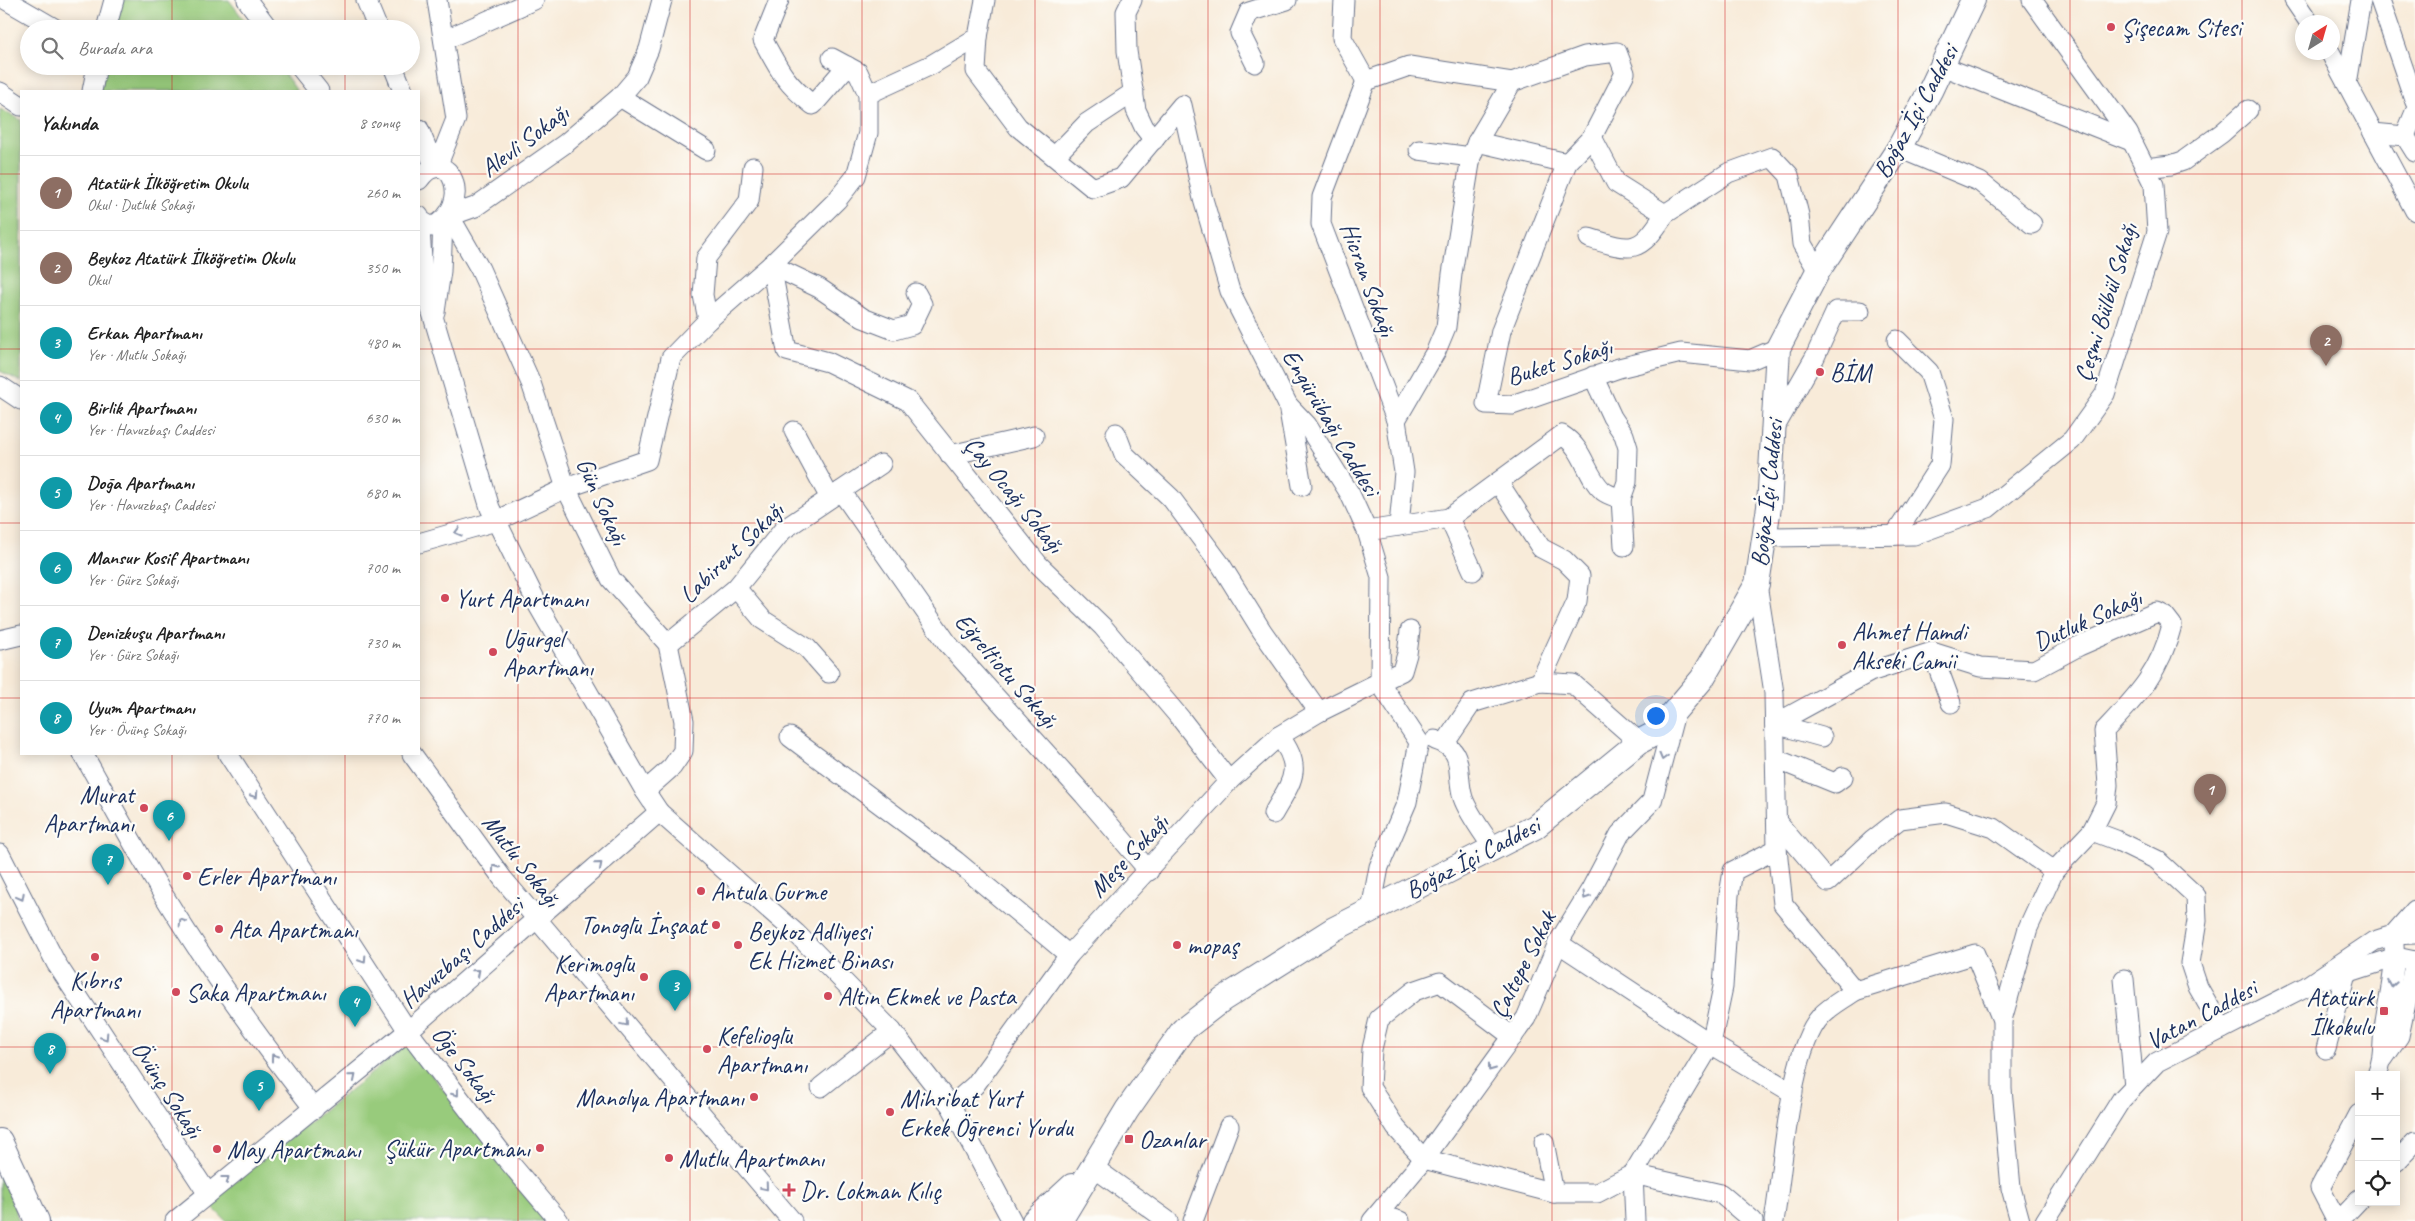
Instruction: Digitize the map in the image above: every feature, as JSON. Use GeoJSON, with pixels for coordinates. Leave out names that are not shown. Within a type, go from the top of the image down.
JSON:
{"type":"FeatureCollection","features":[{"type":"Feature","properties":{"kind":"main road","name":"Boğaz İçi Caddesi"},"geometry":{"type":"LineString","coordinates":[[1060,1221],[1128,1110],[1183,1030],[1223,999],[1334,929],[1535,827],[1639,742],[1656,733],[1702,679],[1756,584],[1769,507],[1778,348],[1818,271],[1899,148],[1942,66],[1973,0]]}},
{"type":"Feature","properties":{"kind":"main road"},"geometry":{"type":"LineString","coordinates":[[0,1142],[37,1221]]}},
{"type":"Feature","properties":{"kind":"main road"},"geometry":{"type":"LineString","coordinates":[[1034,1221],[1094,1167]]}},
{"type":"Feature","properties":{"kind":"street"},"geometry":{"type":"LineString","coordinates":[[6,0],[40,20]]}},
{"type":"Feature","properties":{"kind":"street"},"geometry":{"type":"LineString","coordinates":[[108,20],[114,0]]}},
{"type":"Feature","properties":{"kind":"street"},"geometry":{"type":"LineString","coordinates":[[247,0],[262,20]]}},
{"type":"Feature","properties":{"kind":"street"},"geometry":{"type":"LineString","coordinates":[[366,0],[374,20]]}},
{"type":"Feature","properties":{"kind":"street"},"geometry":{"type":"LineString","coordinates":[[434,318],[448,216],[455,191],[453,178],[456,119],[437,0]]}},
{"type":"Feature","properties":{"kind":"street"},"geometry":{"type":"LineString","coordinates":[[444,40],[534,0]]}},
{"type":"Feature","properties":{"kind":"street","name":"Alevli Sokağı"},"geometry":{"type":"LineString","coordinates":[[420,219],[432,227],[448,216],[475,207],[566,143],[620,97],[637,77],[649,49],[662,0]]}},
{"type":"Feature","properties":{"kind":"street"},"geometry":{"type":"LineString","coordinates":[[420,543],[496,522],[566,488],[648,460],[671,358],[708,320],[771,265],[837,200],[856,176],[868,134],[868,94],[858,72],[840,62],[812,105],[786,82],[763,40],[780,0]]}},
{"type":"Feature","properties":{"kind":"street","name":"Engürübağı Caddesi"},"geometry":{"type":"LineString","coordinates":[[985,0],[978,37],[976,70],[1018,127],[1093,188],[1121,178],[1182,105],[1202,199],[1230,290],[1288,405],[1312,433],[1350,494],[1367,530],[1381,576],[1380,683]]}},
{"type":"Feature","properties":{"kind":"street"},"geometry":{"type":"LineString","coordinates":[[1255,64],[1240,34],[1249,12],[1287,0]]}},
{"type":"Feature","properties":{"kind":"street"},"geometry":{"type":"LineString","coordinates":[[1344,0],[1342,38],[1366,81],[1409,66],[1512,82],[1474,150],[1452,274],[1446,327],[1436,352],[1396,420]]}},
{"type":"Feature","properties":{"kind":"street","name":"Çeşmi Bülbül Sokağı"},"geometry":{"type":"LineString","coordinates":[[1764,537],[1914,535],[1988,508],[2072,440],[2105,394],[2158,232],[2154,185],[2128,133],[2032,0]]}},
{"type":"Feature","properties":{"kind":"street"},"geometry":{"type":"LineString","coordinates":[[2294,0],[2304,15]]}},
{"type":"Feature","properties":{"kind":"street"},"geometry":{"type":"LineString","coordinates":[[2347,84],[2362,0]]}},
{"type":"Feature","properties":{"kind":"street"},"geometry":{"type":"LineString","coordinates":[[2380,0],[2415,102]]}},
{"type":"Feature","properties":{"kind":"street"},"geometry":{"type":"LineString","coordinates":[[1128,4],[1127,51],[1134,92],[1140,119],[1154,140]]}},
{"type":"Feature","properties":{"kind":"street"},"geometry":{"type":"LineString","coordinates":[[868,94],[931,65],[978,37]]}},
{"type":"Feature","properties":{"kind":"street","name":"Buket Sokağı"},"geometry":{"type":"LineString","coordinates":[[1512,82],[1585,56],[1617,52],[1625,73],[1592,137],[1566,163],[1501,332],[1486,404],[1512,405],[1593,376],[1682,353],[1750,360],[1778,348]]}},
{"type":"Feature","properties":{"kind":"street"},"geometry":{"type":"LineString","coordinates":[[2334,60],[2415,211]]}},
{"type":"Feature","properties":{"kind":"street"},"geometry":{"type":"LineString","coordinates":[[1942,66],[2131,141]]}},
{"type":"Feature","properties":{"kind":"street"},"geometry":{"type":"LineString","coordinates":[[92,90],[95,75]]}},
{"type":"Feature","properties":{"kind":"street"},"geometry":{"type":"LineString","coordinates":[[306,75],[318,90]]}},
{"type":"Feature","properties":{"kind":"street"},"geometry":{"type":"LineString","coordinates":[[397,75],[404,90]]}},
{"type":"Feature","properties":{"kind":"street","name":"Hicran Sokağı"},"geometry":{"type":"LineString","coordinates":[[1366,81],[1322,196],[1321,224],[1396,420],[1404,472],[1399,526]]}},
{"type":"Feature","properties":{"kind":"street"},"geometry":{"type":"LineString","coordinates":[[0,92],[20,105]]}},
{"type":"Feature","properties":{"kind":"street"},"geometry":{"type":"LineString","coordinates":[[1054,156],[1087,123],[1134,92]]}},
{"type":"Feature","properties":{"kind":"street"},"geometry":{"type":"LineString","coordinates":[[620,97],[706,150]]}},
{"type":"Feature","properties":{"kind":"street"},"geometry":{"type":"LineString","coordinates":[[2145,168],[2171,165],[2183,161],[2222,133],[2248,110]]}},
{"type":"Feature","properties":{"kind":"street"},"geometry":{"type":"LineString","coordinates":[[2405,136],[2415,112]]}},
{"type":"Feature","properties":{"kind":"street"},"geometry":{"type":"LineString","coordinates":[[427,171],[456,119]]}},
{"type":"Feature","properties":{"kind":"street"},"geometry":{"type":"LineString","coordinates":[[2373,133],[2405,136]]}},
{"type":"Feature","properties":{"kind":"street"},"geometry":{"type":"LineString","coordinates":[[420,134],[427,171]]}},
{"type":"Feature","properties":{"kind":"street"},"geometry":{"type":"LineString","coordinates":[[2405,136],[2415,152]]}},
{"type":"Feature","properties":{"kind":"street"},"geometry":{"type":"LineString","coordinates":[[1592,137],[1616,182],[1665,214]]}},
{"type":"Feature","properties":{"kind":"street"},"geometry":{"type":"LineString","coordinates":[[1899,148],[1980,182],[2032,224]]}},
{"type":"Feature","properties":{"kind":"street"},"geometry":{"type":"LineString","coordinates":[[1419,150],[1474,150],[1566,163]]}},
{"type":"Feature","properties":{"kind":"street"},"geometry":{"type":"LineString","coordinates":[[1590,238],[1619,248],[1638,247],[1650,236],[1665,214],[1728,172],[1772,157],[1789,174],[1802,244],[1818,271]]}},
{"type":"Feature","properties":{"kind":"street"},"geometry":{"type":"LineString","coordinates":[[708,320],[703,295],[706,258],[748,201],[753,167]]}},
{"type":"Feature","properties":{"kind":"street"},"geometry":{"type":"LineString","coordinates":[[427,171],[447,170],[453,178]]}},
{"type":"Feature","properties":{"kind":"street","name":"Gün Sokağı"},"geometry":{"type":"LineString","coordinates":[[448,216],[480,268],[532,383],[566,488],[611,579],[668,644],[684,721],[683,751],[672,767],[645,791]]}},
{"type":"Feature","properties":{"kind":"street"},"geometry":{"type":"LineString","coordinates":[[420,252],[421,287],[434,318],[490,508],[539,607],[645,791],[659,812],[796,932],[892,1031],[951,1106],[1012,1221]]}},
{"type":"Feature","properties":{"kind":"street"},"geometry":{"type":"LineString","coordinates":[[441,270],[450,264],[462,262],[480,268]]}},
{"type":"Feature","properties":{"kind":"street"},"geometry":{"type":"LineString","coordinates":[[771,265],[819,288],[863,318],[894,330],[912,325],[919,314],[922,304],[916,293]]}},
{"type":"Feature","properties":{"kind":"street","name":"Çay Ocağı Sokağı"},"geometry":{"type":"LineString","coordinates":[[771,265],[787,351],[828,362],[908,401],[1038,564],[1103,627],[1182,719],[1229,781]]}},
{"type":"Feature","properties":{"kind":"street"},"geometry":{"type":"LineString","coordinates":[[1773,431],[1815,357],[1836,311],[1860,311]]}},
{"type":"Feature","properties":{"kind":"street"},"geometry":{"type":"LineString","coordinates":[[1895,535],[1940,465],[1944,419],[1930,372],[1897,340]]}},
{"type":"Feature","properties":{"kind":"street"},"geometry":{"type":"LineString","coordinates":[[1593,376],[1612,417],[1624,435],[1628,448],[1627,482],[1621,499],[1624,546]]}},
{"type":"Feature","properties":{"kind":"street"},"geometry":{"type":"LineString","coordinates":[[0,386],[20,399]]}},
{"type":"Feature","properties":{"kind":"street"},"geometry":{"type":"LineString","coordinates":[[1288,405],[1302,486]]}},
{"type":"Feature","properties":{"kind":"street"},"geometry":{"type":"LineString","coordinates":[[794,432],[836,494]]}},
{"type":"Feature","properties":{"kind":"street"},"geometry":{"type":"LineString","coordinates":[[1116,433],[1124,454],[1171,498],[1221,565],[1262,631],[1319,712]]}},
{"type":"Feature","properties":{"kind":"street"},"geometry":{"type":"LineString","coordinates":[[1367,530],[1450,518],[1562,435],[1574,442],[1591,475],[1604,492],[1621,499]]}},
{"type":"Feature","properties":{"kind":"street"},"geometry":{"type":"LineString","coordinates":[[950,455],[1034,436]]}},
{"type":"Feature","properties":{"kind":"street","name":"Labirent Sokağı"},"geometry":{"type":"LineString","coordinates":[[668,644],[736,588],[783,530],[881,464]]}},
{"type":"Feature","properties":{"kind":"street"},"geometry":{"type":"LineString","coordinates":[[1498,482],[1541,548],[1564,560],[1580,576],[1577,601],[1540,682]]}},
{"type":"Feature","properties":{"kind":"street","name":"Eğreltiotu Sokağı"},"geometry":{"type":"LineString","coordinates":[[836,494],[948,644],[1084,795],[1148,871]]}},
{"type":"Feature","properties":{"kind":"street"},"geometry":{"type":"LineString","coordinates":[[1450,518],[1473,571]]}},
{"type":"Feature","properties":{"kind":"street"},"geometry":{"type":"LineString","coordinates":[[1756,584],[1774,692],[1777,849],[1783,904],[1855,991]]}},
{"type":"Feature","properties":{"kind":"street"},"geometry":{"type":"LineString","coordinates":[[736,588],[763,620],[807,648],[829,673]]}},
{"type":"Feature","properties":{"kind":"street","name":"Dutluk Sokağı"},"geometry":{"type":"LineString","coordinates":[[1932,652],[1980,667],[2034,670],[2079,646],[2157,612],[2165,616],[2172,625],[2166,648],[2142,690],[2104,731],[2108,785],[2106,803],[2092,832]]}},
{"type":"Feature","properties":{"kind":"street","name":"Meşe Sokağı"},"geometry":{"type":"LineString","coordinates":[[951,1106],[975,1084],[1069,955],[1229,781],[1279,736],[1319,712],[1402,671],[1407,654],[1410,631]]}},
{"type":"Feature","properties":{"kind":"street"},"geometry":{"type":"LineString","coordinates":[[0,640],[20,634]]}},
{"type":"Feature","properties":{"kind":"street"},"geometry":{"type":"LineString","coordinates":[[1775,724],[1870,672],[1932,652],[1951,703]]}},
{"type":"Feature","properties":{"kind":"street"},"geometry":{"type":"LineString","coordinates":[[1445,743],[1472,703],[1540,682],[1573,684],[1639,742]]}},
{"type":"Feature","properties":{"kind":"street"},"geometry":{"type":"LineString","coordinates":[[1371,910],[1379,866],[1407,802],[1418,742],[1380,683]]}},
{"type":"Feature","properties":{"kind":"street","name":"Çaltepe Sokak"},"geometry":{"type":"LineString","coordinates":[[1375,1218],[1424,1159],[1526,1018],[1558,943],[1591,889],[1620,834],[1652,801],[1676,710]]}},
{"type":"Feature","properties":{"kind":"street"},"geometry":{"type":"LineString","coordinates":[[1775,724],[1822,737]]}},
{"type":"Feature","properties":{"kind":"street"},"geometry":{"type":"LineString","coordinates":[[1273,814],[1291,781],[1294,768],[1291,751],[1279,736]]}},
{"type":"Feature","properties":{"kind":"street"},"geometry":{"type":"LineString","coordinates":[[790,737],[956,861],[1069,955]]}},
{"type":"Feature","properties":{"kind":"street"},"geometry":{"type":"LineString","coordinates":[[1418,742],[1433,739],[1445,743],[1457,756],[1463,798],[1493,848]]}},
{"type":"Feature","properties":{"kind":"street"},"geometry":{"type":"LineString","coordinates":[[85,755],[157,885],[228,991],[314,1109]]}},
{"type":"Feature","properties":{"kind":"street","name":"Öḡe Sokağı"},"geometry":{"type":"LineString","coordinates":[[229,755],[408,1031],[504,1156],[559,1221]]}},
{"type":"Feature","properties":{"kind":"street","name":"Mutlu Sokağı"},"geometry":{"type":"LineString","coordinates":[[413,755],[503,879],[792,1221]]}},
{"type":"Feature","properties":{"kind":"street"},"geometry":{"type":"LineString","coordinates":[[1776,759],[1835,783],[1843,777]]}},
{"type":"Feature","properties":{"kind":"street","name":"Havuzbaşı Caddesi"},"geometry":{"type":"LineString","coordinates":[[175,1221],[408,1031],[659,812]]}},
{"type":"Feature","properties":{"kind":"street"},"geometry":{"type":"LineString","coordinates":[[1777,822],[1828,882],[1873,840],[1900,819],[1946,813],[1994,828],[2054,871]]}},
{"type":"Feature","properties":{"kind":"street"},"geometry":{"type":"LineString","coordinates":[[2020,1221],[2011,1188],[2004,1109],[2002,1020],[2028,928],[2054,871],[2092,832],[2116,840],[2157,860],[2196,896],[2197,921],[2190,963],[2198,987],[2222,1029]]}},
{"type":"Feature","properties":{"kind":"street"},"geometry":{"type":"LineString","coordinates":[[1513,1037],[1440,982],[1414,991],[1378,1019],[1372,1049],[1370,1087],[1396,1128],[1424,1159],[1554,1193],[1597,1193],[1633,1174],[1711,1044],[1724,986],[1729,895],[1733,871],[1777,849]]}},
{"type":"Feature","properties":{"kind":"street","name":"Övünç Sokağı"},"geometry":{"type":"LineString","coordinates":[[0,854],[56,963],[208,1194]]}},
{"type":"Feature","properties":{"kind":"street"},"geometry":{"type":"LineString","coordinates":[[2380,1067],[2396,957],[2393,936],[2415,910]]}},
{"type":"Feature","properties":{"kind":"street","name":"Vatan Caddesi"},"geometry":{"type":"LineString","coordinates":[[2046,1221],[2121,1100],[2157,1062],[2307,986],[2374,941],[2393,936],[2415,934]]}},
{"type":"Feature","properties":{"kind":"street"},"geometry":{"type":"LineString","coordinates":[[1558,943],[1711,1044],[1793,1093]]}},
{"type":"Feature","properties":{"kind":"street"},"geometry":{"type":"LineString","coordinates":[[1774,1221],[1793,1093],[1805,1044],[1820,1016],[1855,991],[1975,954],[2002,1020]]}},
{"type":"Feature","properties":{"kind":"street"},"geometry":{"type":"LineString","coordinates":[[2380,1067],[2399,1036],[2415,961],[2396,957]]}},
{"type":"Feature","properties":{"kind":"street","name":"Vatan Caddesi"},"geometry":{"type":"LineString","coordinates":[[2307,986],[2396,957]]}},
{"type":"Feature","properties":{"kind":"street"},"geometry":{"type":"LineString","coordinates":[[2326,1050],[2346,974]]}},
{"type":"Feature","properties":{"kind":"street"},"geometry":{"type":"LineString","coordinates":[[2124,979],[2134,1086]]}},
{"type":"Feature","properties":{"kind":"street"},"geometry":{"type":"LineString","coordinates":[[821,1087],[892,1031]]}},
{"type":"Feature","properties":{"kind":"street"},"geometry":{"type":"LineString","coordinates":[[2355,1204],[2338,1221],[2320,1188],[2358,1116]]}},
{"type":"Feature","properties":{"kind":"street"},"geometry":{"type":"LineString","coordinates":[[1193,1221],[1229,1126]]}},
{"type":"Feature","properties":{"kind":"street"},"geometry":{"type":"LineString","coordinates":[[1544,1142],[1554,1193]]}},
{"type":"Feature","properties":{"kind":"street"},"geometry":{"type":"LineString","coordinates":[[2397,1161],[2415,1142]]}},
{"type":"Feature","properties":{"kind":"street"},"geometry":{"type":"LineString","coordinates":[[1094,1167],[1168,1221]]}},
{"type":"Feature","properties":{"kind":"street"},"geometry":{"type":"LineString","coordinates":[[1633,1174],[1635,1221]]}},
{"type":"Feature","properties":{"kind":"street"},"geometry":{"type":"LineString","coordinates":[[1633,1174],[1721,1194],[1753,1221]]}},
{"type":"Feature","properties":{"kind":"street"},"geometry":{"type":"LineString","coordinates":[[1375,1218],[1400,1221]]}},
{"type":"Feature","properties":{"kind":"green space"},"geometry":{"type":"Polygon","coordinates":[[[123,0],[229,0],[244,20],[117,20],[123,0]]]}},
{"type":"Feature","properties":{"kind":"green space"},"geometry":{"type":"Polygon","coordinates":[[[104,75],[285,75],[296,90],[100,90],[104,75]]]}},
{"type":"Feature","properties":{"kind":"green space"},"geometry":{"type":"Polygon","coordinates":[[[0,109],[20,119],[20,381],[0,371],[0,109]]]}},
{"type":"Feature","properties":{"kind":"green space"},"geometry":{"type":"Polygon","coordinates":[[[407,1045],[551,1221],[226,1221],[208,1203],[407,1045]]]}},
{"type":"Feature","properties":{"kind":"green space"},"geometry":{"type":"Polygon","coordinates":[[[0,1168],[19,1221],[0,1221],[0,1168]]]}},
{"type":"Feature","properties":{"kind":"place","name":"Şişecam Sitesi"},"geometry":{"type":"Point","coordinates":[2111,27]}},
{"type":"Feature","properties":{"kind":"place","name":"Beykoz Atatürk İlköğretim Okulu"},"geometry":{"type":"Point","coordinates":[2326,366]}},
{"type":"Feature","properties":{"kind":"place","name":"BİM"},"geometry":{"type":"Point","coordinates":[1820,372]}},
{"type":"Feature","properties":{"kind":"place","name":"Yurt Apartmanı"},"geometry":{"type":"Point","coordinates":[445,598]}},
{"type":"Feature","properties":{"kind":"place","name":"Ahmet Hamdi Akseki Camii"},"geometry":{"type":"Point","coordinates":[1842,645]}},
{"type":"Feature","properties":{"kind":"place","name":"Uḡurgel Apartmanı"},"geometry":{"type":"Point","coordinates":[493,652]}},
{"type":"Feature","properties":{"kind":"place","name":"Murat Apartmanı"},"geometry":{"type":"Point","coordinates":[144,808]}},
{"type":"Feature","properties":{"kind":"place","name":"Atatürk İlköğretim Okulu"},"geometry":{"type":"Point","coordinates":[2210,815]}},
{"type":"Feature","properties":{"kind":"place","name":"Mansur Kosif Apartmanı"},"geometry":{"type":"Point","coordinates":[169,841]}},
{"type":"Feature","properties":{"kind":"place","name":"Erler Apartmanı"},"geometry":{"type":"Point","coordinates":[187,876]}},
{"type":"Feature","properties":{"kind":"place","name":"Denizkuşu Apartmanı"},"geometry":{"type":"Point","coordinates":[108,885]}},
{"type":"Feature","properties":{"kind":"place","name":"Antula Gurme"},"geometry":{"type":"Point","coordinates":[701,891]}},
{"type":"Feature","properties":{"kind":"place","name":"Tonoḡlu İnşaat"},"geometry":{"type":"Point","coordinates":[716,925]}},
{"type":"Feature","properties":{"kind":"place","name":"Ata Apartmanı"},"geometry":{"type":"Point","coordinates":[219,929]}},
{"type":"Feature","properties":{"kind":"place","name":"Beykoz Adliyesi Ek Hizmet Binası"},"geometry":{"type":"Point","coordinates":[738,945]}},
{"type":"Feature","properties":{"kind":"place","name":"mopaş"},"geometry":{"type":"Point","coordinates":[1177,945]}},
{"type":"Feature","properties":{"kind":"place","name":"Kıbrıs Apartmanı"},"geometry":{"type":"Point","coordinates":[95,957]}},
{"type":"Feature","properties":{"kind":"place","name":"Kerimoḡlu Apartmanı"},"geometry":{"type":"Point","coordinates":[644,977]}},
{"type":"Feature","properties":{"kind":"place","name":"Saka Apartmanı"},"geometry":{"type":"Point","coordinates":[176,992]}},
{"type":"Feature","properties":{"kind":"place","name":"Altın Ekmek ve Pasta"},"geometry":{"type":"Point","coordinates":[828,996]}},
{"type":"Feature","properties":{"kind":"place","name":"Erkan Apartmanı"},"geometry":{"type":"Point","coordinates":[675,1011]}},
{"type":"Feature","properties":{"kind":"place","name":"Atatürk İlkokulu"},"geometry":{"type":"Point","coordinates":[2384,1011]}},
{"type":"Feature","properties":{"kind":"place","name":"Birlik Apartmanı"},"geometry":{"type":"Point","coordinates":[355,1027]}},
{"type":"Feature","properties":{"kind":"place","name":"Kefelioḡlu Apartmanı"},"geometry":{"type":"Point","coordinates":[707,1049]}},
{"type":"Feature","properties":{"kind":"place","name":"Uyum Apartmanı"},"geometry":{"type":"Point","coordinates":[50,1074]}},
{"type":"Feature","properties":{"kind":"place","name":"Manolya Apartmanı"},"geometry":{"type":"Point","coordinates":[754,1097]}},
{"type":"Feature","properties":{"kind":"place","name":"Doḡa Apartmanı"},"geometry":{"type":"Point","coordinates":[259,1111]}},
{"type":"Feature","properties":{"kind":"place","name":"Mihribat Yurt Erkek Öḡrenci Yurdu"},"geometry":{"type":"Point","coordinates":[890,1112]}},
{"type":"Feature","properties":{"kind":"place","name":"Ozanlar"},"geometry":{"type":"Point","coordinates":[1129,1139]}},
{"type":"Feature","properties":{"kind":"place","name":"Şükür Apartmanı"},"geometry":{"type":"Point","coordinates":[540,1148]}},
{"type":"Feature","properties":{"kind":"place","name":"May Apartmanı"},"geometry":{"type":"Point","coordinates":[217,1149]}},
{"type":"Feature","properties":{"kind":"place","name":"Mutlu Apartmanı"},"geometry":{"type":"Point","coordinates":[669,1158]}},
{"type":"Feature","properties":{"kind":"place","name":"Dr. Lokman Kılıç"},"geometry":{"type":"Point","coordinates":[789,1190]}}]}
